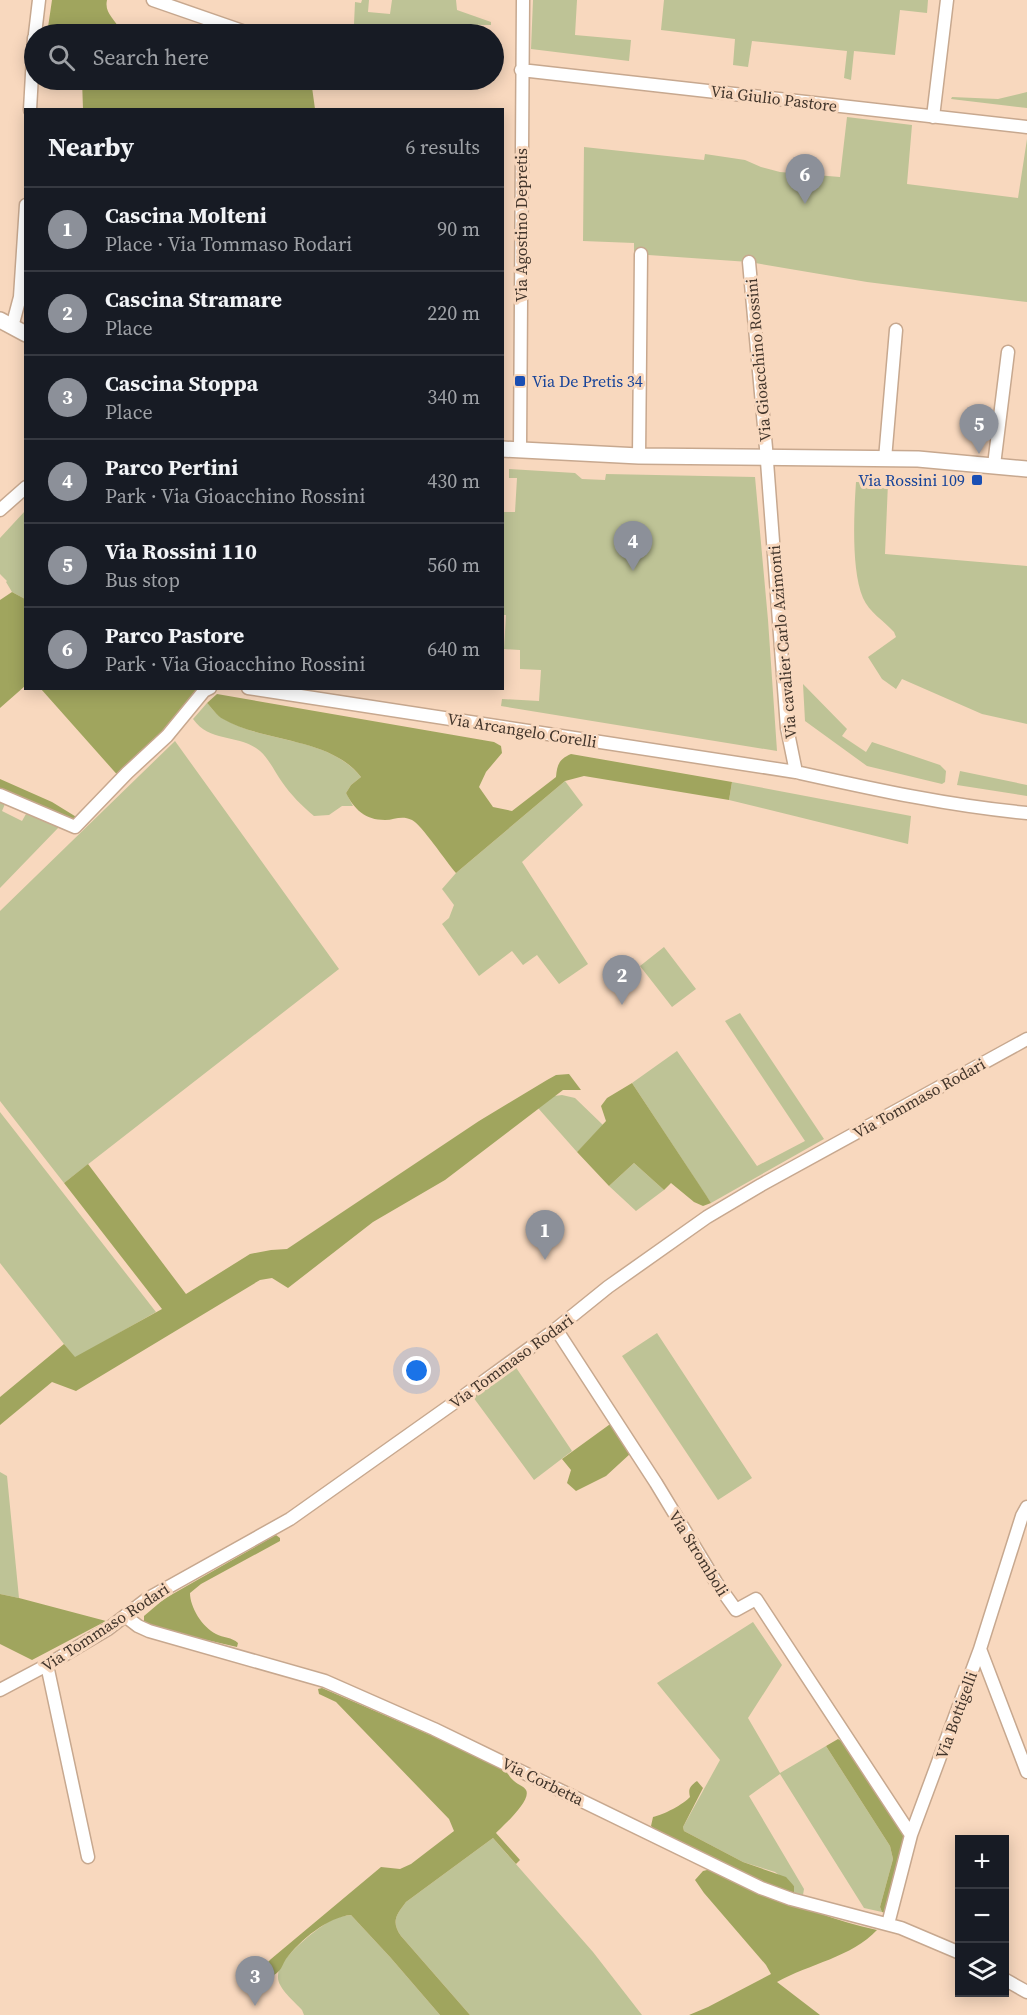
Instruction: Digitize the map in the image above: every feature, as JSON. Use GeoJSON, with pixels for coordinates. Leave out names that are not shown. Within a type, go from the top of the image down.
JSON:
{"type":"FeatureCollection","features":[{"type":"Feature","properties":{"kind":"street"},"geometry":{"type":"LineString","coordinates":[[36,24],[39,0]]}},
{"type":"Feature","properties":{"kind":"street"},"geometry":{"type":"LineString","coordinates":[[153,0],[222,24]]}},
{"type":"Feature","properties":{"kind":"street","name":"Via Agostino Depretis"},"geometry":{"type":"LineString","coordinates":[[520,449],[523,0]]}},
{"type":"Feature","properties":{"kind":"street"},"geometry":{"type":"LineString","coordinates":[[933,117],[947,0]]}},
{"type":"Feature","properties":{"kind":"street","name":"Via Giulio Pastore"},"geometry":{"type":"LineString","coordinates":[[522,70],[1027,127]]}},
{"type":"Feature","properties":{"kind":"street"},"geometry":{"type":"LineString","coordinates":[[30,108],[31,90]]}},
{"type":"Feature","properties":{"kind":"street"},"geometry":{"type":"LineString","coordinates":[[12,327],[20,297],[24,236]]}},
{"type":"Feature","properties":{"kind":"street"},"geometry":{"type":"LineString","coordinates":[[639,456],[641,254]]}},
{"type":"Feature","properties":{"kind":"street","name":"Via Gioacchino Rossini"},"geometry":{"type":"LineString","coordinates":[[749,262],[767,457]]}},
{"type":"Feature","properties":{"kind":"street"},"geometry":{"type":"LineString","coordinates":[[885,459],[896,330]]}},
{"type":"Feature","properties":{"kind":"street"},"geometry":{"type":"LineString","coordinates":[[994,465],[1008,352]]}},
{"type":"Feature","properties":{"kind":"street","name":"Via Gioacchino Rossini"},"geometry":{"type":"LineString","coordinates":[[504,448],[639,456],[937,460],[1027,469]]}},
{"type":"Feature","properties":{"kind":"street","name":"Via cavalier Carlo Azimonti"},"geometry":{"type":"LineString","coordinates":[[767,457],[788,728],[796,772]]}},
{"type":"Feature","properties":{"kind":"street"},"geometry":{"type":"LineString","coordinates":[[0,510],[24,489]]}},
{"type":"Feature","properties":{"kind":"street"},"geometry":{"type":"LineString","coordinates":[[0,795],[75,826],[167,736],[206,690]]}},
{"type":"Feature","properties":{"kind":"street","name":"Via Arcangelo Corelli"},"geometry":{"type":"LineString","coordinates":[[261,690],[796,772]]}},
{"type":"Feature","properties":{"kind":"street"},"geometry":{"type":"LineString","coordinates":[[796,772],[966,806],[1027,813]]}},
{"type":"Feature","properties":{"kind":"street","name":"Via Tommaso Rodari"},"geometry":{"type":"LineString","coordinates":[[0,1690],[48,1665],[108,1629],[147,1599],[290,1519],[556,1329],[608,1287],[707,1217],[1027,1039]]}},
{"type":"Feature","properties":{"kind":"street","name":"Via Stromboli"},"geometry":{"type":"LineString","coordinates":[[556,1329],[735,1610],[756,1599],[911,1835]]}},
{"type":"Feature","properties":{"kind":"street","name":"Via Bottigelli"},"geometry":{"type":"LineString","coordinates":[[888,1924],[911,1835],[980,1649],[1022,1516],[1027,1507]]}},
{"type":"Feature","properties":{"kind":"street","name":"Via Corbetta"},"geometry":{"type":"LineString","coordinates":[[125,1616],[149,1631],[325,1681],[443,1733],[761,1888],[791,1899],[888,1924],[955,1951]]}},
{"type":"Feature","properties":{"kind":"street"},"geometry":{"type":"LineString","coordinates":[[980,1649],[1027,1772]]}},
{"type":"Feature","properties":{"kind":"street"},"geometry":{"type":"LineString","coordinates":[[48,1665],[88,1857]]}},
{"type":"Feature","properties":{"kind":"street"},"geometry":{"type":"LineString","coordinates":[[1009,1981],[1027,1992]]}},
{"type":"Feature","properties":{"kind":"green space"},"geometry":{"type":"Polygon","coordinates":[[[52,0],[107,0],[108,12],[116,24],[104,24],[48,24],[52,0]]]}},
{"type":"Feature","properties":{"kind":"green space"},"geometry":{"type":"Polygon","coordinates":[[[362,0],[369,0],[368,12],[390,14],[392,0],[456,0],[457,10],[491,22],[491,24],[354,24],[355,2],[361,3],[362,0]]]}},
{"type":"Feature","properties":{"kind":"green space"},"geometry":{"type":"Polygon","coordinates":[[[533,0],[577,0],[575,35],[631,40],[629,61],[531,49],[533,0]]]}},
{"type":"Feature","properties":{"kind":"green space"},"geometry":{"type":"Polygon","coordinates":[[[664,0],[928,0],[927,13],[900,10],[895,55],[854,51],[851,80],[844,78],[847,51],[752,41],[748,67],[733,65],[735,39],[661,30],[664,0]]]}},
{"type":"Feature","properties":{"kind":"green space"},"geometry":{"type":"Polygon","coordinates":[[[82,90],[312,90],[315,108],[83,108],[82,90]]]}},
{"type":"Feature","properties":{"kind":"green space"},"geometry":{"type":"Polygon","coordinates":[[[1027,92],[1027,108],[951,99],[952,97],[998,99],[1027,92]]]}},
{"type":"Feature","properties":{"kind":"green space"},"geometry":{"type":"Polygon","coordinates":[[[847,117],[912,125],[907,184],[1018,198],[1027,139],[1027,302],[867,282],[749,262],[634,254],[634,243],[583,241],[584,147],[704,160],[705,154],[745,160],[780,172],[840,177],[847,117]]]}},
{"type":"Feature","properties":{"kind":"green space"},"geometry":{"type":"Polygon","coordinates":[[[509,469],[575,473],[582,479],[605,480],[606,474],[755,477],[777,751],[501,706],[502,699],[539,701],[541,670],[520,669],[520,650],[504,649],[506,615],[504,615],[504,512],[515,512],[517,478],[509,478],[509,469]]]}},
{"type":"Feature","properties":{"kind":"green space"},"geometry":{"type":"Polygon","coordinates":[[[856,482],[888,483],[885,554],[1027,566],[1027,724],[982,714],[902,679],[896,689],[882,679],[868,657],[896,637],[894,632],[869,608],[859,586],[854,541],[856,482]]]}},
{"type":"Feature","properties":{"kind":"green space"},"geometry":{"type":"Polygon","coordinates":[[[24,512],[24,598],[12,592],[7,581],[0,574],[0,538],[24,512]]]}},
{"type":"Feature","properties":{"kind":"green space"},"geometry":{"type":"Polygon","coordinates":[[[12,592],[24,598],[24,687],[0,708],[0,600],[12,592]]]}},
{"type":"Feature","properties":{"kind":"green space"},"geometry":{"type":"Polygon","coordinates":[[[803,684],[847,729],[842,736],[866,752],[872,742],[940,765],[946,771],[945,782],[942,784],[867,766],[805,721],[803,684]]]}},
{"type":"Feature","properties":{"kind":"green space"},"geometry":{"type":"Polygon","coordinates":[[[42,690],[210,690],[121,779],[42,690]]]}},
{"type":"Feature","properties":{"kind":"green space"},"geometry":{"type":"Polygon","coordinates":[[[217,694],[494,742],[501,746],[502,753],[486,772],[479,787],[493,807],[512,811],[556,777],[559,763],[571,754],[732,782],[729,800],[584,776],[565,781],[456,873],[428,836],[412,820],[372,818],[357,809],[346,793],[351,785],[361,777],[348,764],[315,747],[258,733],[223,719],[207,703],[217,694]]]}},
{"type":"Feature","properties":{"kind":"green space"},"geometry":{"type":"Polygon","coordinates":[[[207,703],[221,718],[241,727],[314,747],[332,754],[347,764],[361,777],[351,785],[346,793],[353,806],[342,806],[329,815],[314,816],[289,791],[260,751],[252,745],[208,732],[200,727],[193,719],[207,703]]]}},
{"type":"Feature","properties":{"kind":"green space"},"geometry":{"type":"Polygon","coordinates":[[[175,741],[339,969],[64,1183],[0,1101],[0,911],[175,741]]]}},
{"type":"Feature","properties":{"kind":"green space"},"geometry":{"type":"Polygon","coordinates":[[[960,771],[1027,785],[1027,796],[957,785],[960,771]]]}},
{"type":"Feature","properties":{"kind":"green space"},"geometry":{"type":"Polygon","coordinates":[[[0,779],[52,802],[78,818],[71,820],[0,792],[0,779]]]}},
{"type":"Feature","properties":{"kind":"green space"},"geometry":{"type":"Polygon","coordinates":[[[565,781],[583,805],[522,862],[588,964],[559,984],[537,955],[523,965],[512,951],[479,976],[442,924],[449,918],[454,905],[442,889],[456,873],[565,781]]]}},
{"type":"Feature","properties":{"kind":"green space"},"geometry":{"type":"Polygon","coordinates":[[[732,782],[911,816],[908,844],[729,800],[732,782]]]}},
{"type":"Feature","properties":{"kind":"green space"},"geometry":{"type":"Polygon","coordinates":[[[0,802],[5,804],[2,811],[22,821],[26,814],[59,827],[0,888],[0,802]]]}},
{"type":"Feature","properties":{"kind":"green space"},"geometry":{"type":"Polygon","coordinates":[[[664,947],[696,989],[672,1007],[640,966],[664,947]]]}},
{"type":"Feature","properties":{"kind":"green space"},"geometry":{"type":"Polygon","coordinates":[[[740,1013],[824,1139],[711,1203],[632,1083],[677,1051],[757,1166],[805,1141],[725,1021],[740,1013]]]}},
{"type":"Feature","properties":{"kind":"green space"},"geometry":{"type":"Polygon","coordinates":[[[569,1074],[581,1090],[563,1090],[445,1180],[373,1222],[288,1288],[272,1278],[260,1280],[76,1391],[52,1382],[0,1425],[0,1397],[64,1344],[75,1357],[162,1309],[64,1183],[88,1164],[186,1294],[250,1254],[287,1249],[479,1121],[556,1075],[569,1074]]]}},
{"type":"Feature","properties":{"kind":"green space"},"geometry":{"type":"Polygon","coordinates":[[[632,1083],[711,1203],[703,1206],[694,1202],[671,1183],[664,1190],[634,1163],[609,1186],[577,1152],[606,1121],[601,1106],[607,1098],[632,1083]]]}},
{"type":"Feature","properties":{"kind":"green space"},"geometry":{"type":"Polygon","coordinates":[[[554,1096],[575,1098],[603,1125],[577,1152],[538,1108],[554,1096]]]}},
{"type":"Feature","properties":{"kind":"green space"},"geometry":{"type":"Polygon","coordinates":[[[0,1112],[156,1312],[75,1358],[0,1263],[0,1112]]]}},
{"type":"Feature","properties":{"kind":"green space"},"geometry":{"type":"Polygon","coordinates":[[[634,1163],[664,1190],[636,1211],[609,1186],[634,1163]]]}},
{"type":"Feature","properties":{"kind":"green space"},"geometry":{"type":"Polygon","coordinates":[[[657,1333],[752,1478],[718,1500],[622,1356],[657,1333]]]}},
{"type":"Feature","properties":{"kind":"green space"},"geometry":{"type":"Polygon","coordinates":[[[515,1366],[572,1451],[534,1480],[473,1397],[515,1366]]]}},
{"type":"Feature","properties":{"kind":"green space"},"geometry":{"type":"Polygon","coordinates":[[[613,1422],[631,1453],[606,1476],[576,1491],[567,1483],[571,1470],[562,1459],[613,1422]]]}},
{"type":"Feature","properties":{"kind":"green space"},"geometry":{"type":"Polygon","coordinates":[[[0,1472],[7,1476],[19,1598],[0,1594],[0,1472]]]}},
{"type":"Feature","properties":{"kind":"green space"},"geometry":{"type":"Polygon","coordinates":[[[276,1535],[280,1541],[201,1584],[190,1593],[192,1604],[202,1622],[216,1634],[236,1641],[237,1647],[155,1628],[144,1621],[144,1616],[164,1599],[276,1535]]]}},
{"type":"Feature","properties":{"kind":"green space"},"geometry":{"type":"Polygon","coordinates":[[[0,1594],[106,1621],[32,1660],[0,1644],[0,1594]]]}},
{"type":"Feature","properties":{"kind":"green space"},"geometry":{"type":"Polygon","coordinates":[[[753,1622],[782,1665],[748,1718],[780,1773],[826,1746],[890,1846],[893,1859],[880,1907],[882,1912],[864,1908],[780,1774],[749,1796],[804,1889],[803,1895],[794,1893],[794,1886],[775,1872],[743,1862],[684,1831],[683,1827],[720,1760],[657,1683],[753,1622]]]}},
{"type":"Feature","properties":{"kind":"green space"},"geometry":{"type":"Polygon","coordinates":[[[322,1688],[502,1766],[512,1779],[526,1790],[527,1794],[521,1806],[496,1833],[520,1860],[516,1864],[493,1838],[406,1902],[396,1919],[396,1927],[401,1936],[470,2015],[440,2015],[351,1915],[333,1920],[315,1931],[292,1952],[277,1973],[255,1987],[249,1985],[249,1981],[271,1959],[381,1867],[400,1869],[411,1864],[454,1831],[449,1819],[336,1702],[319,1694],[318,1689],[322,1688]]]}},
{"type":"Feature","properties":{"kind":"green space"},"geometry":{"type":"Polygon","coordinates":[[[838,1739],[846,1744],[905,1837],[885,1913],[880,1907],[893,1859],[890,1846],[826,1746],[838,1739]]]}},
{"type":"Feature","properties":{"kind":"green space"},"geometry":{"type":"Polygon","coordinates":[[[697,1781],[703,1788],[683,1827],[684,1831],[743,1862],[786,1877],[794,1886],[794,1893],[753,1878],[672,1840],[651,1826],[653,1817],[673,1809],[690,1797],[690,1788],[697,1781]]]}},
{"type":"Feature","properties":{"kind":"green space"},"geometry":{"type":"Polygon","coordinates":[[[493,1838],[593,1952],[642,2015],[470,2015],[401,1936],[396,1927],[396,1919],[406,1902],[493,1838]]]}},
{"type":"Feature","properties":{"kind":"green space"},"geometry":{"type":"Polygon","coordinates":[[[711,1869],[813,1911],[877,1930],[843,1954],[777,1982],[820,2015],[689,2015],[771,1974],[695,1880],[703,1871],[711,1869]]]}},
{"type":"Feature","properties":{"kind":"green space"},"geometry":{"type":"Polygon","coordinates":[[[351,1915],[440,2015],[304,2015],[280,1985],[279,1969],[289,1954],[319,1928],[334,1919],[351,1915]]]}},
{"type":"Feature","properties":{"kind":"place","name":"Parco Pastore"},"geometry":{"type":"Point","coordinates":[805,204]}},
{"type":"Feature","properties":{"kind":"place","name":"Via De Pretis 34"},"geometry":{"type":"Point","coordinates":[520,381]}},
{"type":"Feature","properties":{"kind":"place","name":"Via Rossini 110"},"geometry":{"type":"Point","coordinates":[979,454]}},
{"type":"Feature","properties":{"kind":"place","name":"Via Rossini 109"},"geometry":{"type":"Point","coordinates":[977,480]}},
{"type":"Feature","properties":{"kind":"place","name":"Parco Pertini"},"geometry":{"type":"Point","coordinates":[633,571]}},
{"type":"Feature","properties":{"kind":"place","name":"Cascina Stramare"},"geometry":{"type":"Point","coordinates":[622,1005]}},
{"type":"Feature","properties":{"kind":"place","name":"Cascina Molteni"},"geometry":{"type":"Point","coordinates":[545,1260]}},
{"type":"Feature","properties":{"kind":"place","name":"Cascina Stoppa"},"geometry":{"type":"Point","coordinates":[255,2006]}}]}
